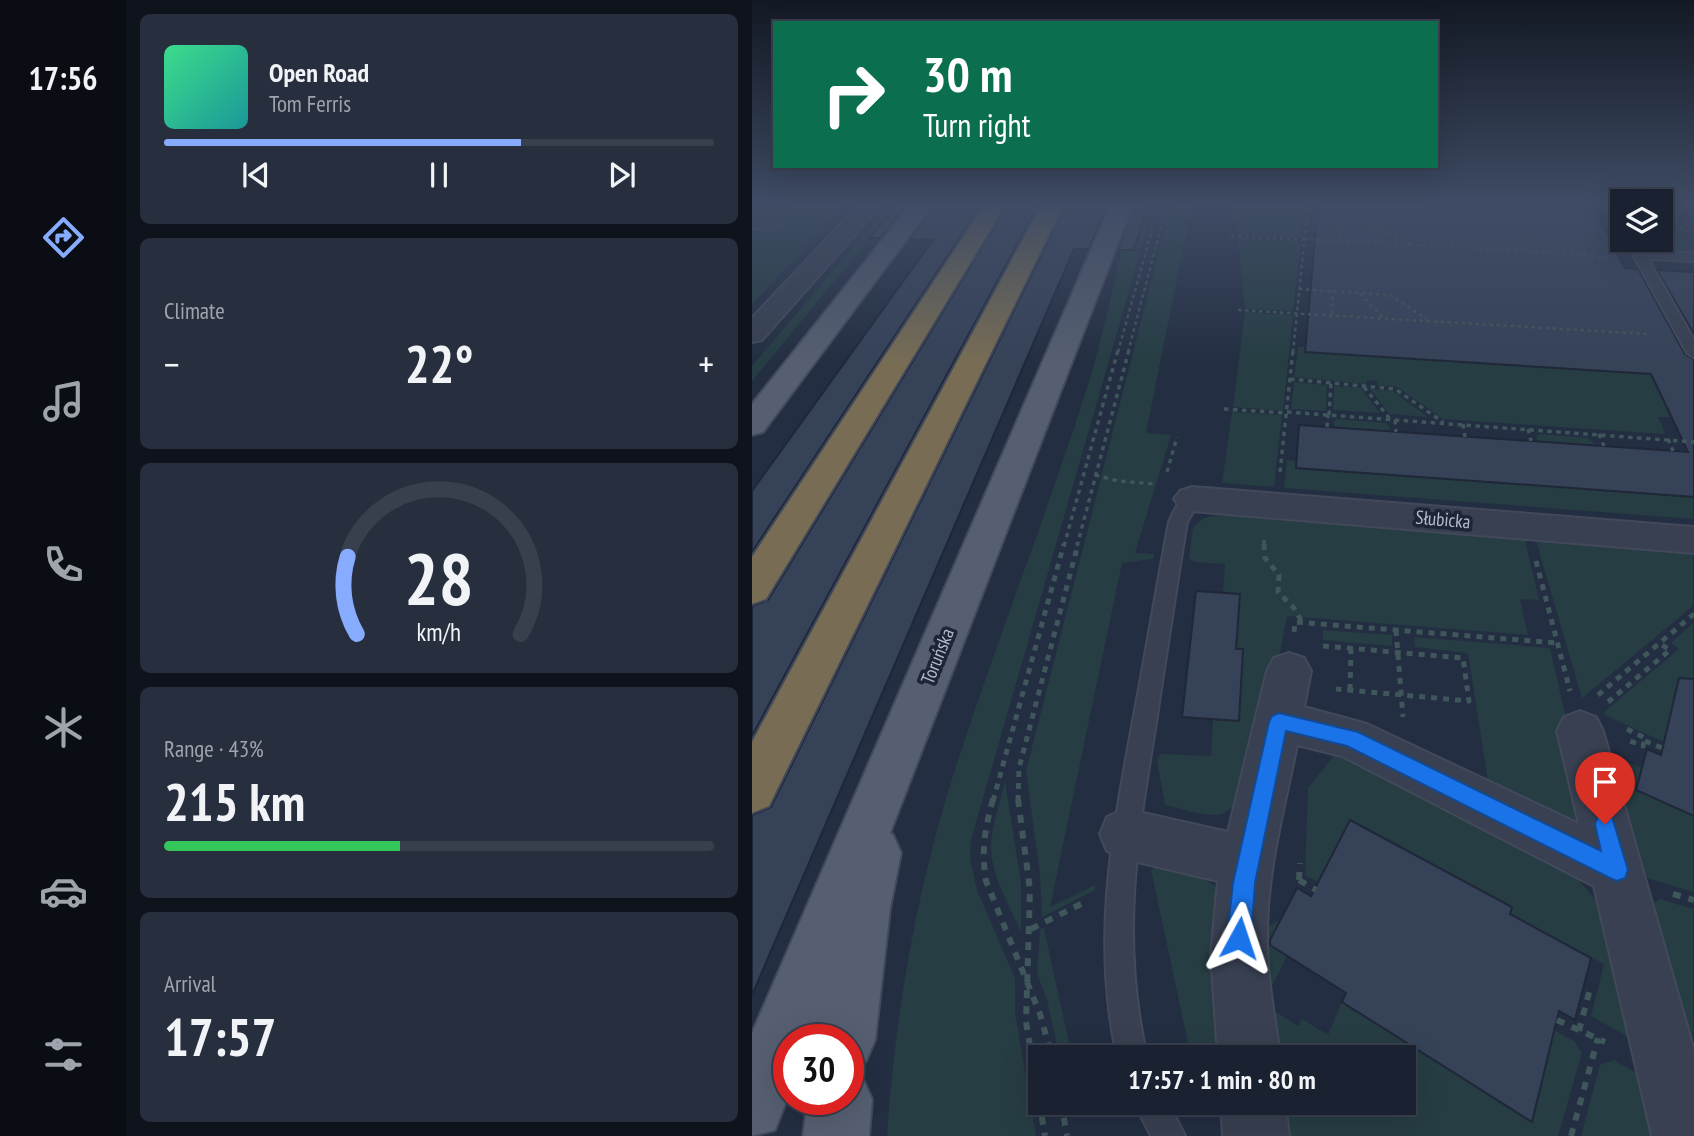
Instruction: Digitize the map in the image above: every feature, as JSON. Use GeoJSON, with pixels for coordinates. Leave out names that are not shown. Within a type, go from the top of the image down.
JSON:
{"type":"FeatureCollection","features":[{"type":"Feature","properties":{"kind":"highway"},"geometry":{"type":"LineString","coordinates":[[752,589],[963,257]]}},
{"type":"Feature","properties":{"kind":"highway"},"geometry":{"type":"LineString","coordinates":[[752,790],[1027,257]]}},
{"type":"Feature","properties":{"kind":"main road"},"geometry":{"type":"LineString","coordinates":[[752,425],[882,257]]}},
{"type":"Feature","properties":{"kind":"main road","name":"Toruńska"},"geometry":{"type":"LineString","coordinates":[[752,1107],[1100,257]]}},
{"type":"Feature","properties":{"kind":"main road"},"geometry":{"type":"LineString","coordinates":[[847,1024],[863,908],[881,820],[902,742]]}},
{"type":"Feature","properties":{"kind":"main road"},"geometry":{"type":"LineString","coordinates":[[836,1136],[838,1115]]}},
{"type":"Feature","properties":{"kind":"street"},"geometry":{"type":"LineString","coordinates":[[752,334],[823,257]]}},
{"type":"Feature","properties":{"kind":"street","name":"Słubicka"},"geometry":{"type":"LineString","coordinates":[[1178,491],[1271,505],[1694,540]]}},
{"type":"Feature","properties":{"kind":"street"},"geometry":{"type":"LineString","coordinates":[[1287,680],[1344,735],[1617,870]]}},
{"type":"Feature","properties":{"kind":"street"},"geometry":{"type":"LineString","coordinates":[[1248,1045],[1239,938],[1271,870],[1287,680]]}},
{"type":"Feature","properties":{"kind":"street"},"geometry":{"type":"LineString","coordinates":[[1594,720],[1617,870],[1685,1136]]}},
{"type":"Feature","properties":{"kind":"street"},"geometry":{"type":"LineString","coordinates":[[1125,834],[1271,870]]}},
{"type":"Feature","properties":{"kind":"street"},"geometry":{"type":"LineString","coordinates":[[1254,1115],[1256,1136]]}},
{"type":"Feature","properties":{"kind":"lane"},"geometry":{"type":"LineString","coordinates":[[1641,257],[1694,353]]}},
{"type":"Feature","properties":{"kind":"lane"},"geometry":{"type":"LineString","coordinates":[[1129,1045],[1120,1004],[1116,965],[1118,886],[1178,522],[1183,510],[1178,491]]}},
{"type":"Feature","properties":{"kind":"lane"},"geometry":{"type":"LineString","coordinates":[[1157,1115],[1169,1136]]}},
{"type":"Feature","properties":{"kind":"path"},"geometry":{"type":"LineString","coordinates":[[1049,1045],[1040,1014],[986,881],[982,835],[1144,257]]}},
{"type":"Feature","properties":{"kind":"path"},"geometry":{"type":"LineString","coordinates":[[1045,1136],[1026,1022],[1026,979],[1031,929],[1030,890],[1018,798],[1019,768],[1153,257]]}},
{"type":"Feature","properties":{"kind":"path"},"geometry":{"type":"LineString","coordinates":[[1302,257],[1287,413],[1265,558],[1279,575],[1278,592],[1294,608],[1303,623]]}},
{"type":"Feature","properties":{"kind":"path"},"geometry":{"type":"LineString","coordinates":[[1299,289],[1390,295],[1428,320]]}},
{"type":"Feature","properties":{"kind":"path"},"geometry":{"type":"LineString","coordinates":[[1332,323],[1333,291]]}},
{"type":"Feature","properties":{"kind":"path"},"geometry":{"type":"LineString","coordinates":[[1359,293],[1385,317],[1389,327]]}},
{"type":"Feature","properties":{"kind":"path"},"geometry":{"type":"LineString","coordinates":[[1238,310],[1684,336]]}},
{"type":"Feature","properties":{"kind":"path"},"geometry":{"type":"LineString","coordinates":[[1445,321],[1447,330]]}},
{"type":"Feature","properties":{"kind":"path"},"geometry":{"type":"LineString","coordinates":[[1502,324],[1504,334]]}},
{"type":"Feature","properties":{"kind":"path"},"geometry":{"type":"LineString","coordinates":[[1561,328],[1564,337]]}},
{"type":"Feature","properties":{"kind":"path"},"geometry":{"type":"LineString","coordinates":[[1619,332],[1622,341]]}},
{"type":"Feature","properties":{"kind":"path"},"geometry":{"type":"LineString","coordinates":[[1290,379],[1395,389],[1443,423]]}},
{"type":"Feature","properties":{"kind":"path"},"geometry":{"type":"LineString","coordinates":[[1327,427],[1331,383]]}},
{"type":"Feature","properties":{"kind":"path"},"geometry":{"type":"LineString","coordinates":[[1363,386],[1393,419],[1396,432]]}},
{"type":"Feature","properties":{"kind":"path"},"geometry":{"type":"LineString","coordinates":[[1224,409],[1694,442]]}},
{"type":"Feature","properties":{"kind":"path"},"geometry":{"type":"LineString","coordinates":[[1462,424],[1465,437]]}},
{"type":"Feature","properties":{"kind":"path"},"geometry":{"type":"LineString","coordinates":[[1528,429],[1531,441]]}},
{"type":"Feature","properties":{"kind":"path"},"geometry":{"type":"LineString","coordinates":[[1599,434],[1604,446]]}},
{"type":"Feature","properties":{"kind":"path"},"geometry":{"type":"LineString","coordinates":[[1668,439],[1673,451]]}},
{"type":"Feature","properties":{"kind":"path"},"geometry":{"type":"LineString","coordinates":[[1095,475],[1178,491]]}},
{"type":"Feature","properties":{"kind":"path"},"geometry":{"type":"LineString","coordinates":[[1527,526],[1558,643],[1594,720],[1645,738],[1642,743],[1665,749]]}},
{"type":"Feature","properties":{"kind":"path"},"geometry":{"type":"LineString","coordinates":[[1594,720],[1659,643],[1694,614]]}},
{"type":"Feature","properties":{"kind":"path"},"geometry":{"type":"LineString","coordinates":[[1287,680],[1295,622],[1558,643]]}},
{"type":"Feature","properties":{"kind":"path"},"geometry":{"type":"LineString","coordinates":[[1396,630],[1406,765]]}},
{"type":"Feature","properties":{"kind":"path"},"geometry":{"type":"LineString","coordinates":[[1594,720],[1670,650],[1659,643]]}},
{"type":"Feature","properties":{"kind":"path"},"geometry":{"type":"LineString","coordinates":[[1398,652],[1462,658],[1469,701],[1287,680],[1398,652]]}},
{"type":"Feature","properties":{"kind":"path"},"geometry":{"type":"LineString","coordinates":[[1271,870],[1316,890]]}},
{"type":"Feature","properties":{"kind":"path"},"geometry":{"type":"LineString","coordinates":[[1031,929],[1118,886]]}},
{"type":"Feature","properties":{"kind":"path"},"geometry":{"type":"LineString","coordinates":[[1579,1031],[1591,986]]}},
{"type":"Feature","properties":{"kind":"path"},"geometry":{"type":"LineString","coordinates":[[1571,1136],[1598,1038]]}},
{"type":"Feature","properties":{"kind":"path"},"geometry":{"type":"LineString","coordinates":[[1063,1115],[1067,1136]]}},
{"type":"Feature","properties":{"kind":"green space"},"geometry":{"type":"Polygon","coordinates":[[[752,257],[797,257],[752,304],[752,257]]]}},
{"type":"Feature","properties":{"kind":"green space"},"geometry":{"type":"Polygon","coordinates":[[[845,257],[854,257],[752,381],[752,366],[845,257]]]}},
{"type":"Feature","properties":{"kind":"green space"},"geometry":{"type":"Polygon","coordinates":[[[1120,257],[1139,257],[971,840],[970,858],[977,890],[1015,978],[1015,1013],[1028,1089],[1028,1115],[1032,1115],[1036,1136],[887,1136],[896,1042],[910,947],[943,808],[1087,388],[1120,257]]]}},
{"type":"Feature","properties":{"kind":"green space"},"geometry":{"type":"Polygon","coordinates":[[[1157,257],[1181,257],[1146,433],[1171,435],[1135,553],[1154,554],[1153,559],[1122,563],[1050,907],[1095,885],[1095,890],[1042,917],[1040,874],[1026,771],[1157,257]]]}},
{"type":"Feature","properties":{"kind":"green space"},"geometry":{"type":"Polygon","coordinates":[[[1240,257],[1299,257],[1293,311],[1245,309],[1240,257]]]}},
{"type":"Feature","properties":{"kind":"green space"},"geometry":{"type":"Polygon","coordinates":[[[1245,312],[1293,315],[1283,411],[1233,407],[1245,312]]]}},
{"type":"Feature","properties":{"kind":"green space"},"geometry":{"type":"Polygon","coordinates":[[[1298,347],[1306,347],[1306,352],[1689,377],[1667,408],[1671,417],[1658,417],[1665,433],[1663,434],[1443,419],[1397,387],[1377,385],[1377,381],[1367,380],[1366,384],[1294,377],[1298,347]]]}},
{"type":"Feature","properties":{"kind":"green space"},"geometry":{"type":"Polygon","coordinates":[[[1294,382],[1327,385],[1326,411],[1291,409],[1294,382]]]}},
{"type":"Feature","properties":{"kind":"green space"},"geometry":{"type":"Polygon","coordinates":[[[1334,386],[1361,388],[1380,413],[1333,410],[1334,386]]]}},
{"type":"Feature","properties":{"kind":"green space"},"geometry":{"type":"Polygon","coordinates":[[[1370,389],[1393,391],[1428,417],[1390,414],[1370,389]]]}},
{"type":"Feature","properties":{"kind":"green space"},"geometry":{"type":"Polygon","coordinates":[[[1232,412],[1282,415],[1274,487],[1222,483],[1232,412]]]}},
{"type":"Feature","properties":{"kind":"green space"},"geometry":{"type":"Polygon","coordinates":[[[1337,419],[1385,423],[1390,431],[1334,427],[1337,419]]]}},
{"type":"Feature","properties":{"kind":"green space"},"geometry":{"type":"Polygon","coordinates":[[[1540,434],[1588,438],[1597,446],[1538,442],[1536,437],[1540,434]]]}},
{"type":"Feature","properties":{"kind":"green space"},"geometry":{"type":"Polygon","coordinates":[[[1287,460],[1296,461],[1296,468],[1693,497],[1693,519],[1284,488],[1287,460]]]}},
{"type":"Feature","properties":{"kind":"green space"},"geometry":{"type":"Polygon","coordinates":[[[1219,515],[1525,540],[1539,600],[1520,599],[1528,635],[1287,616],[1270,705],[1259,702],[1249,740],[1258,743],[1246,787],[1240,798],[1234,806],[1215,815],[1165,805],[1157,760],[1160,754],[1211,756],[1213,719],[1239,721],[1236,661],[1240,594],[1223,593],[1225,564],[1194,562],[1189,558],[1193,527],[1204,518],[1219,515]]]}},
{"type":"Feature","properties":{"kind":"green space"},"geometry":{"type":"Polygon","coordinates":[[[1536,541],[1693,554],[1693,606],[1582,698],[1536,541]]]}},
{"type":"Feature","properties":{"kind":"green space"},"geometry":{"type":"Polygon","coordinates":[[[1693,623],[1693,703],[1666,743],[1605,715],[1604,712],[1679,649],[1671,643],[1693,623]]]}},
{"type":"Feature","properties":{"kind":"green space"},"geometry":{"type":"Polygon","coordinates":[[[1323,630],[1392,635],[1392,646],[1323,640],[1323,630]]]}},
{"type":"Feature","properties":{"kind":"green space"},"geometry":{"type":"Polygon","coordinates":[[[1414,637],[1550,648],[1586,806],[1581,821],[1576,825],[1490,794],[1468,653],[1415,647],[1414,637]]]}},
{"type":"Feature","properties":{"kind":"green space"},"geometry":{"type":"Polygon","coordinates":[[[1341,747],[1568,867],[1598,903],[1642,1045],[1591,1016],[1604,964],[1510,914],[1512,907],[1350,820],[1320,883],[1305,875],[1308,788],[1341,747]]]}},
{"type":"Feature","properties":{"kind":"green space"},"geometry":{"type":"Polygon","coordinates":[[[1605,754],[1642,768],[1636,790],[1693,816],[1693,892],[1650,879],[1631,864],[1605,754]]]}},
{"type":"Feature","properties":{"kind":"green space"},"geometry":{"type":"Polygon","coordinates":[[[1005,781],[1021,882],[1021,932],[999,884],[992,859],[992,834],[1005,781]]]}},
{"type":"Feature","properties":{"kind":"green space"},"geometry":{"type":"Polygon","coordinates":[[[1172,857],[1219,889],[1230,1045],[1188,1045],[1151,870],[1172,857]]]}},
{"type":"Feature","properties":{"kind":"green space"},"geometry":{"type":"Polygon","coordinates":[[[1660,899],[1693,909],[1693,1074],[1644,909],[1660,899]]]}},
{"type":"Feature","properties":{"kind":"green space"},"geometry":{"type":"Polygon","coordinates":[[[1287,917],[1273,943],[1270,940],[1268,943],[1287,956],[1263,1004],[1298,1026],[1302,1019],[1328,1035],[1342,1002],[1410,1045],[1266,1045],[1253,933],[1287,917]]]}},
{"type":"Feature","properties":{"kind":"green space"},"geometry":{"type":"Polygon","coordinates":[[[1044,928],[1069,1045],[1057,1045],[1047,1000],[1037,973],[1040,929],[1044,928]]]}},
{"type":"Feature","properties":{"kind":"green space"},"geometry":{"type":"Polygon","coordinates":[[[1554,1030],[1574,1041],[1582,1053],[1558,1136],[1275,1136],[1272,1115],[1416,1115],[1416,1049],[1532,1122],[1554,1030]]]}},
{"type":"Feature","properties":{"kind":"green space"},"geometry":{"type":"Polygon","coordinates":[[[1614,1060],[1650,1081],[1663,1136],[1581,1136],[1600,1065],[1614,1060]]]}},
{"type":"Feature","properties":{"kind":"building"},"geometry":{"type":"Polygon","coordinates":[[[921,257],[947,257],[752,552],[752,491],[921,257]]]}},
{"type":"Feature","properties":{"kind":"building"},"geometry":{"type":"Polygon","coordinates":[[[976,257],[1010,257],[752,736],[752,606],[768,600],[976,257]]]}},
{"type":"Feature","properties":{"kind":"building"},"geometry":{"type":"Polygon","coordinates":[[[1040,257],[1071,257],[752,995],[752,815],[771,807],[1040,257]]]}},
{"type":"Feature","properties":{"kind":"building"},"geometry":{"type":"Polygon","coordinates":[[[1313,257],[1619,257],[1625,268],[1638,269],[1685,354],[1694,359],[1694,497],[1296,468],[1299,425],[1688,452],[1651,374],[1305,352],[1313,257]]]}},
{"type":"Feature","properties":{"kind":"building"},"geometry":{"type":"Polygon","coordinates":[[[1657,270],[1694,272],[1694,334],[1657,270]]]}},
{"type":"Feature","properties":{"kind":"building"},"geometry":{"type":"Polygon","coordinates":[[[1196,591],[1240,594],[1236,649],[1243,649],[1239,721],[1182,717],[1196,591]]]}},
{"type":"Feature","properties":{"kind":"building"},"geometry":{"type":"Polygon","coordinates":[[[1679,678],[1694,679],[1694,816],[1636,790],[1647,749],[1661,755],[1679,678]]]}},
{"type":"Feature","properties":{"kind":"building"},"geometry":{"type":"Polygon","coordinates":[[[1350,820],[1512,907],[1510,914],[1591,958],[1575,1020],[1559,1011],[1532,1122],[1416,1049],[1416,1045],[1410,1045],[1342,1002],[1346,993],[1270,945],[1270,940],[1297,888],[1311,896],[1350,820]]]}},
{"type":"Feature","properties":{"kind":"route"},"geometry":{"type":"LineString","coordinates":[[1239,938],[1244,883],[1279,722],[1351,738],[1617,870],[1605,824]]}}]}
